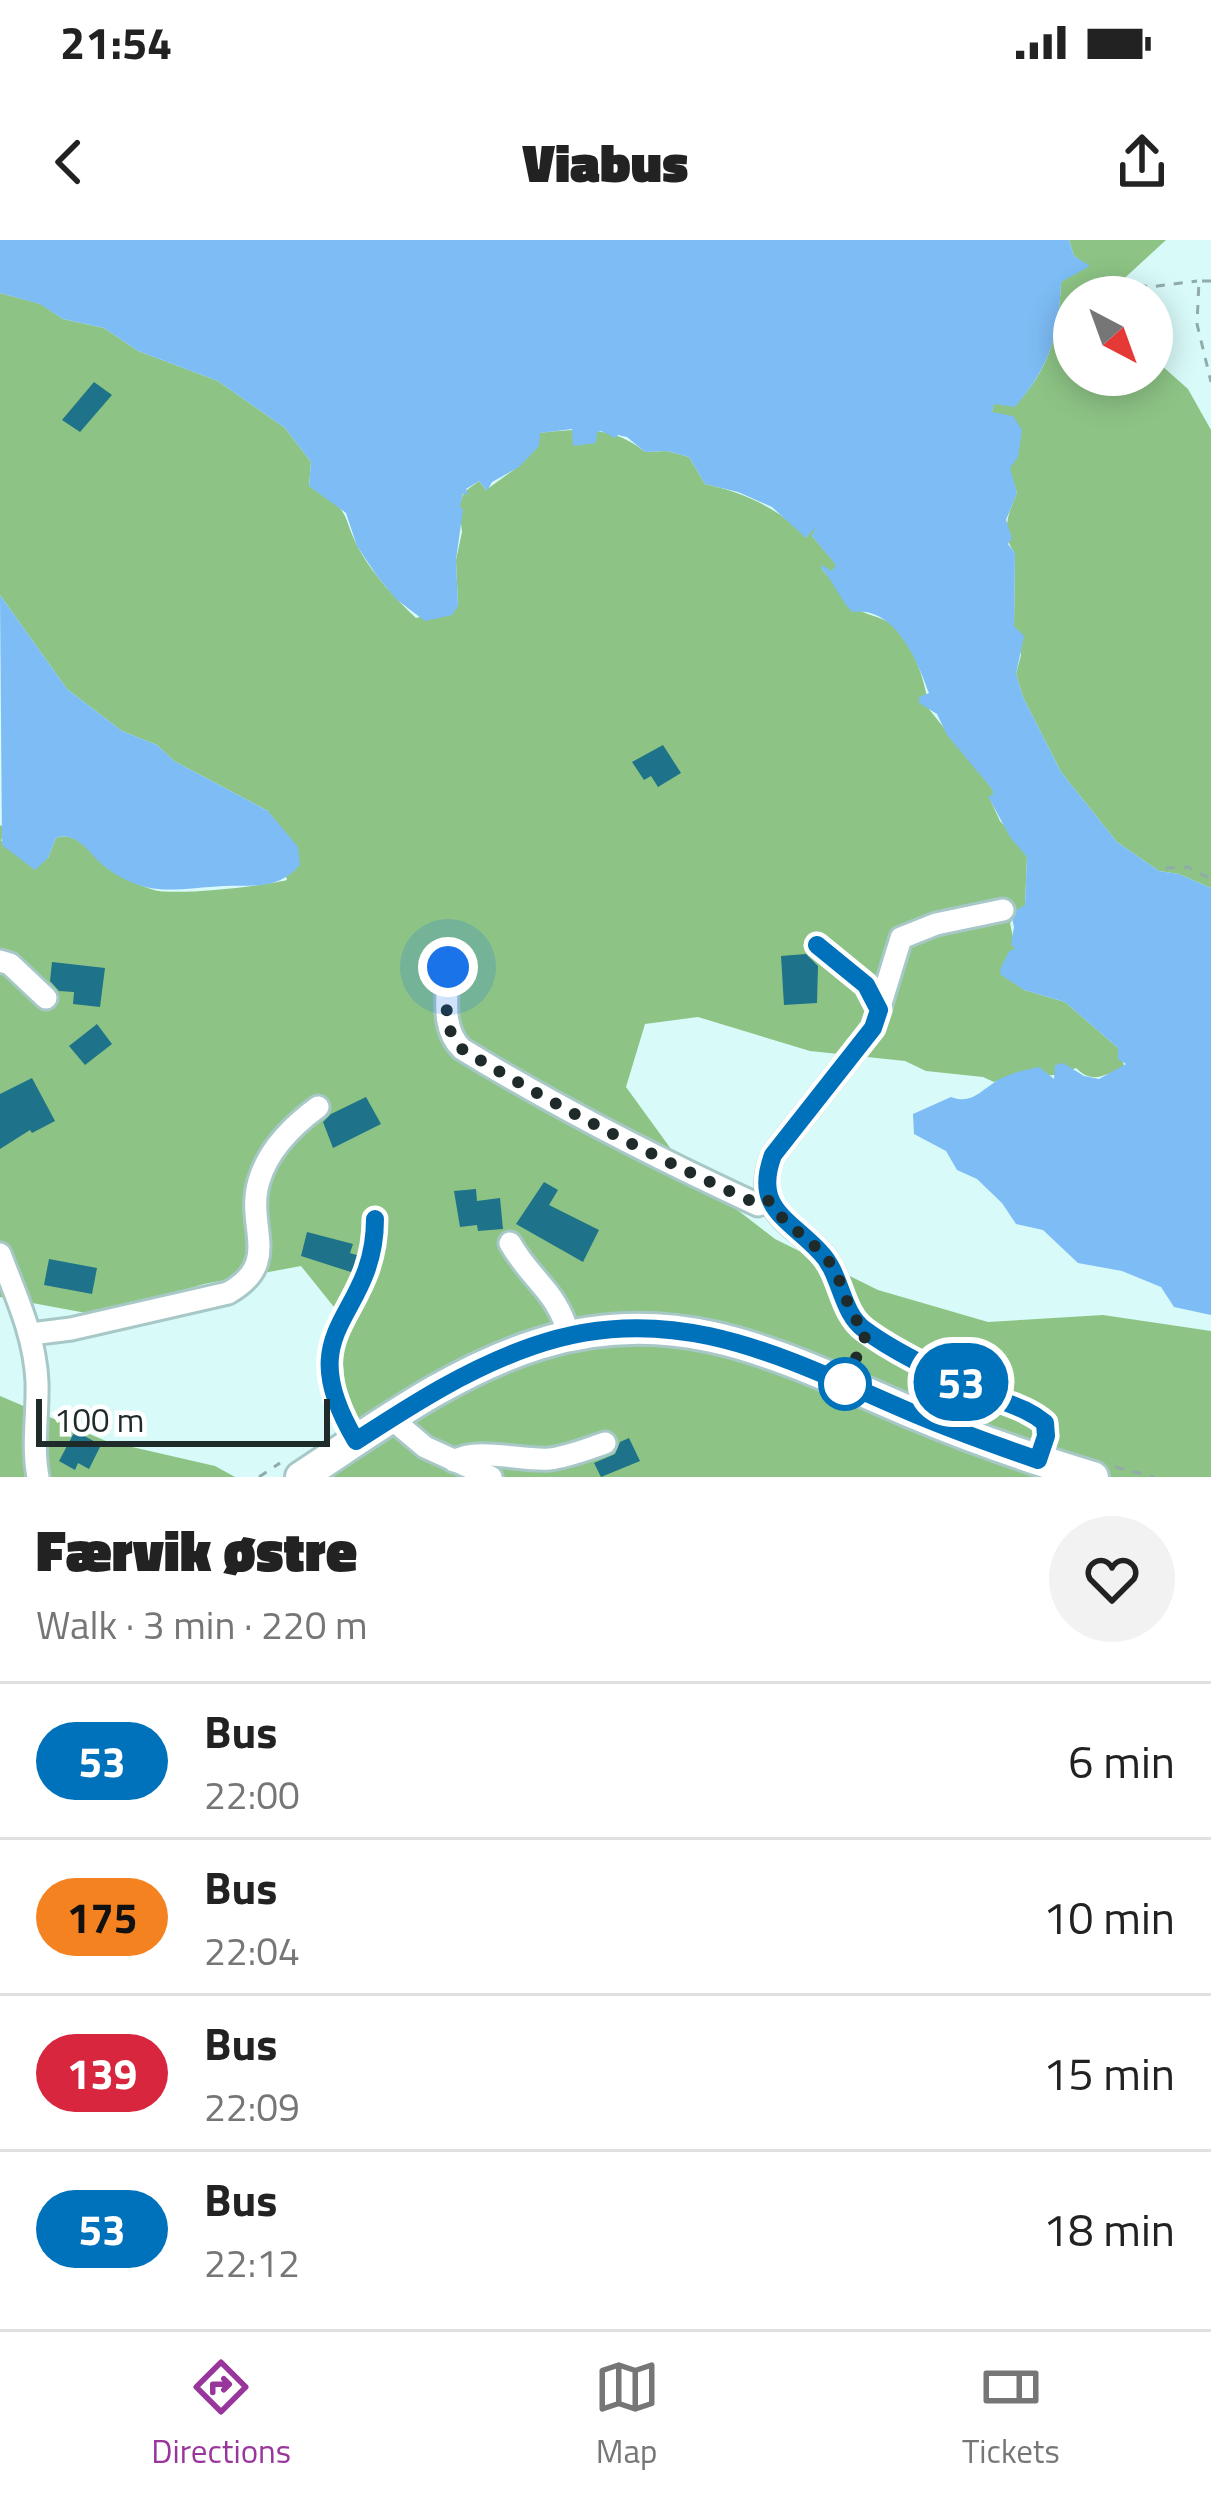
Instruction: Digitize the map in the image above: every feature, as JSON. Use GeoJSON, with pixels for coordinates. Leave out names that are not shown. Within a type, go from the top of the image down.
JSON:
{"type":"FeatureCollection","features":[{"type":"Feature","properties":{"kind":"main road"},"geometry":{"type":"LineString","coordinates":[[301,1477],[474,1370],[568,1336],[652,1327],[722,1336],[773,1352],[919,1416],[1094,1477]]}},
{"type":"Feature","properties":{"kind":"street"},"geometry":{"type":"LineString","coordinates":[[1003,910],[936,924],[902,938],[873,1028],[773,1155],[767,1171],[768,1200],[828,1260],[850,1312],[867,1332],[1045,1423],[1038,1460]]}},
{"type":"Feature","properties":{"kind":"street"},"geometry":{"type":"LineString","coordinates":[[817,945],[866,985],[879,1010]]}},
{"type":"Feature","properties":{"kind":"street"},"geometry":{"type":"LineString","coordinates":[[0,961],[10,964],[46,998]]}},
{"type":"Feature","properties":{"kind":"street"},"geometry":{"type":"LineString","coordinates":[[448,967],[450,1038],[462,1049],[646,1153],[758,1204],[768,1200]]}},
{"type":"Feature","properties":{"kind":"street"},"geometry":{"type":"LineString","coordinates":[[31,1334],[228,1293],[246,1283],[260,1253],[259,1180],[274,1149],[297,1122],[318,1107]]}},
{"type":"Feature","properties":{"kind":"street"},"geometry":{"type":"LineString","coordinates":[[509,1243],[524,1269],[560,1306],[568,1336]]}},
{"type":"Feature","properties":{"kind":"street"},"geometry":{"type":"LineString","coordinates":[[0,1254],[31,1334],[37,1379],[34,1453],[38,1477]]}},
{"type":"Feature","properties":{"kind":"street"},"geometry":{"type":"LineString","coordinates":[[392,1418],[425,1447],[491,1477]]}},
{"type":"Feature","properties":{"kind":"street"},"geometry":{"type":"LineString","coordinates":[[454,1461],[466,1455],[556,1458],[605,1443]]}},
{"type":"Feature","properties":{"kind":"lane"},"geometry":{"type":"LineString","coordinates":[[356,1441],[332,1395],[328,1360],[346,1310],[370,1267],[375,1219]]}},
{"type":"Feature","properties":{"kind":"path"},"geometry":{"type":"LineString","coordinates":[[1198,281],[1197,324],[1211,382]]}},
{"type":"Feature","properties":{"kind":"path"},"geometry":{"type":"LineString","coordinates":[[1173,284],[1211,281]]}},
{"type":"Feature","properties":{"kind":"path"},"geometry":{"type":"LineString","coordinates":[[1166,868],[1189,867],[1211,880]]}},
{"type":"Feature","properties":{"kind":"green space"},"geometry":{"type":"Polygon","coordinates":[[[1069,240],[1166,240],[1127,276],[1070,276],[1087,265],[1074,256],[1069,240]]]}},
{"type":"Feature","properties":{"kind":"green space"},"geometry":{"type":"Polygon","coordinates":[[[0,293],[41,304],[63,319],[104,328],[138,351],[218,381],[285,428],[311,462],[309,486],[340,508],[372,570],[416,618],[458,606],[456,560],[464,492],[479,481],[486,490],[519,466],[539,433],[609,433],[645,452],[689,457],[705,484],[760,503],[807,537],[817,527],[812,536],[837,565],[832,572],[821,568],[853,606],[891,624],[903,637],[918,667],[929,709],[993,790],[989,797],[1000,821],[1027,857],[1025,905],[1010,923],[1024,990],[1065,1002],[1118,1048],[1125,1068],[1094,1077],[1076,1068],[994,1082],[926,1071],[905,1061],[810,1051],[698,1017],[645,1024],[626,1087],[687,1171],[775,1239],[878,1290],[988,1322],[1103,1315],[1211,1331],[1211,1477],[292,1477],[349,1427],[338,1312],[301,1266],[204,1284],[97,1315],[0,1297],[0,825],[5,828],[1,841],[48,858],[56,838],[72,838],[110,870],[154,890],[199,891],[287,880],[268,811],[174,761],[157,745],[122,731],[67,689],[0,595],[0,293]]]}},
{"type":"Feature","properties":{"kind":"green space"},"geometry":{"type":"Polygon","coordinates":[[[1053,339],[1053,396],[1173,396],[1173,376],[1188,389],[1211,430],[1211,888],[1159,871],[1117,842],[1061,772],[1023,697],[1016,674],[1021,655],[1014,626],[1015,553],[1007,531],[1017,493],[992,413],[993,403],[1021,399],[1053,339]]]}},
{"type":"Feature","properties":{"kind":"green space"},"geometry":{"type":"Polygon","coordinates":[[[0,1396],[106,1441],[215,1466],[235,1477],[0,1477],[0,1396]]]}},
{"type":"Feature","properties":{"kind":"water"},"geometry":{"type":"Polygon","coordinates":[[[0,240],[1069,240],[1074,256],[1090,266],[1072,276],[1053,276],[1053,339],[1044,363],[1015,407],[994,404],[992,412],[1013,416],[1022,430],[1018,457],[1010,468],[1017,493],[1006,520],[1012,538],[1008,544],[1015,553],[1014,626],[1024,636],[1016,674],[1061,772],[1117,842],[1159,871],[1211,888],[1211,1315],[1174,1307],[1161,1287],[1122,1271],[1078,1263],[1043,1230],[1016,1224],[977,1179],[957,1170],[946,1151],[914,1134],[913,1114],[951,1097],[971,1098],[1013,1074],[1039,1067],[1054,1079],[1055,1065],[1063,1063],[1099,1079],[1126,1064],[1118,1059],[1118,1048],[1065,1002],[1024,990],[1001,975],[1009,951],[1015,949],[1011,913],[1025,905],[1027,857],[988,796],[993,790],[947,735],[937,714],[919,703],[919,697],[929,693],[902,637],[880,617],[852,612],[821,568],[832,571],[836,565],[812,536],[816,527],[806,538],[772,507],[705,484],[689,457],[645,452],[627,437],[615,438],[601,431],[596,443],[573,446],[572,429],[540,433],[539,446],[519,467],[492,482],[487,491],[479,481],[466,489],[468,495],[463,493],[456,560],[458,606],[452,615],[425,621],[396,599],[377,576],[357,546],[346,513],[309,486],[311,462],[285,428],[218,381],[138,351],[104,328],[63,319],[40,304],[0,293],[0,240]]]}},
{"type":"Feature","properties":{"kind":"water"},"geometry":{"type":"Polygon","coordinates":[[[0,595],[67,689],[122,731],[157,745],[174,761],[268,811],[298,847],[300,865],[283,879],[265,884],[164,890],[123,878],[71,838],[56,838],[48,858],[35,870],[2,845],[0,595]]]}},
{"type":"Feature","properties":{"kind":"building"},"geometry":{"type":"Polygon","coordinates":[[[94,382],[112,395],[80,432],[62,420],[94,382]]]}},
{"type":"Feature","properties":{"kind":"building"},"geometry":{"type":"Polygon","coordinates":[[[663,745],[681,773],[658,787],[651,776],[644,780],[632,762],[663,745]]]}},
{"type":"Feature","properties":{"kind":"building"},"geometry":{"type":"Polygon","coordinates":[[[806,954],[818,966],[817,1003],[784,1005],[781,956],[806,954]]]}},
{"type":"Feature","properties":{"kind":"building"},"geometry":{"type":"Polygon","coordinates":[[[52,962],[105,968],[100,1007],[73,1004],[74,992],[59,991],[50,981],[52,962]]]}},
{"type":"Feature","properties":{"kind":"building"},"geometry":{"type":"Polygon","coordinates":[[[97,1024],[112,1044],[85,1065],[69,1046],[97,1024]]]}},
{"type":"Feature","properties":{"kind":"building"},"geometry":{"type":"Polygon","coordinates":[[[32,1078],[55,1121],[0,1149],[0,1094],[32,1078]]]}},
{"type":"Feature","properties":{"kind":"building"},"geometry":{"type":"Polygon","coordinates":[[[366,1097],[381,1124],[333,1148],[323,1122],[366,1097]]]}},
{"type":"Feature","properties":{"kind":"building"},"geometry":{"type":"Polygon","coordinates":[[[544,1182],[558,1190],[549,1205],[599,1230],[583,1262],[516,1224],[544,1182]]]}},
{"type":"Feature","properties":{"kind":"building"},"geometry":{"type":"Polygon","coordinates":[[[476,1189],[477,1201],[500,1198],[503,1229],[460,1227],[454,1191],[476,1189]]]}},
{"type":"Feature","properties":{"kind":"building"},"geometry":{"type":"Polygon","coordinates":[[[307,1232],[353,1244],[350,1253],[360,1256],[354,1273],[301,1256],[307,1232]]]}},
{"type":"Feature","properties":{"kind":"building"},"geometry":{"type":"Polygon","coordinates":[[[49,1259],[97,1268],[92,1294],[44,1285],[49,1259]]]}},
{"type":"Feature","properties":{"kind":"building"},"geometry":{"type":"Polygon","coordinates":[[[75,1431],[101,1445],[89,1469],[78,1463],[75,1470],[59,1461],[75,1431]]]}},
{"type":"Feature","properties":{"kind":"building"},"geometry":{"type":"Polygon","coordinates":[[[629,1438],[640,1461],[601,1477],[594,1463],[615,1454],[620,1442],[629,1438]]]}},
{"type":"Feature","properties":{"kind":"bus line","name":"53"},"geometry":{"type":"LineString","coordinates":[[375,1219],[370,1267],[346,1310],[328,1360],[332,1395],[356,1441],[474,1370],[535,1345],[600,1330],[652,1327],[722,1336],[773,1352],[919,1416],[1038,1460],[1045,1423],[867,1332],[850,1312],[828,1260],[768,1200],[767,1171],[773,1155],[873,1028],[879,1010],[866,985],[817,945]]}},
{"type":"Feature","properties":{"kind":"route"},"geometry":{"type":"LineString","coordinates":[[448,967],[450,1038],[462,1049],[646,1153],[758,1204],[768,1200],[828,1260],[850,1312],[867,1332],[845,1384]]}}]}
